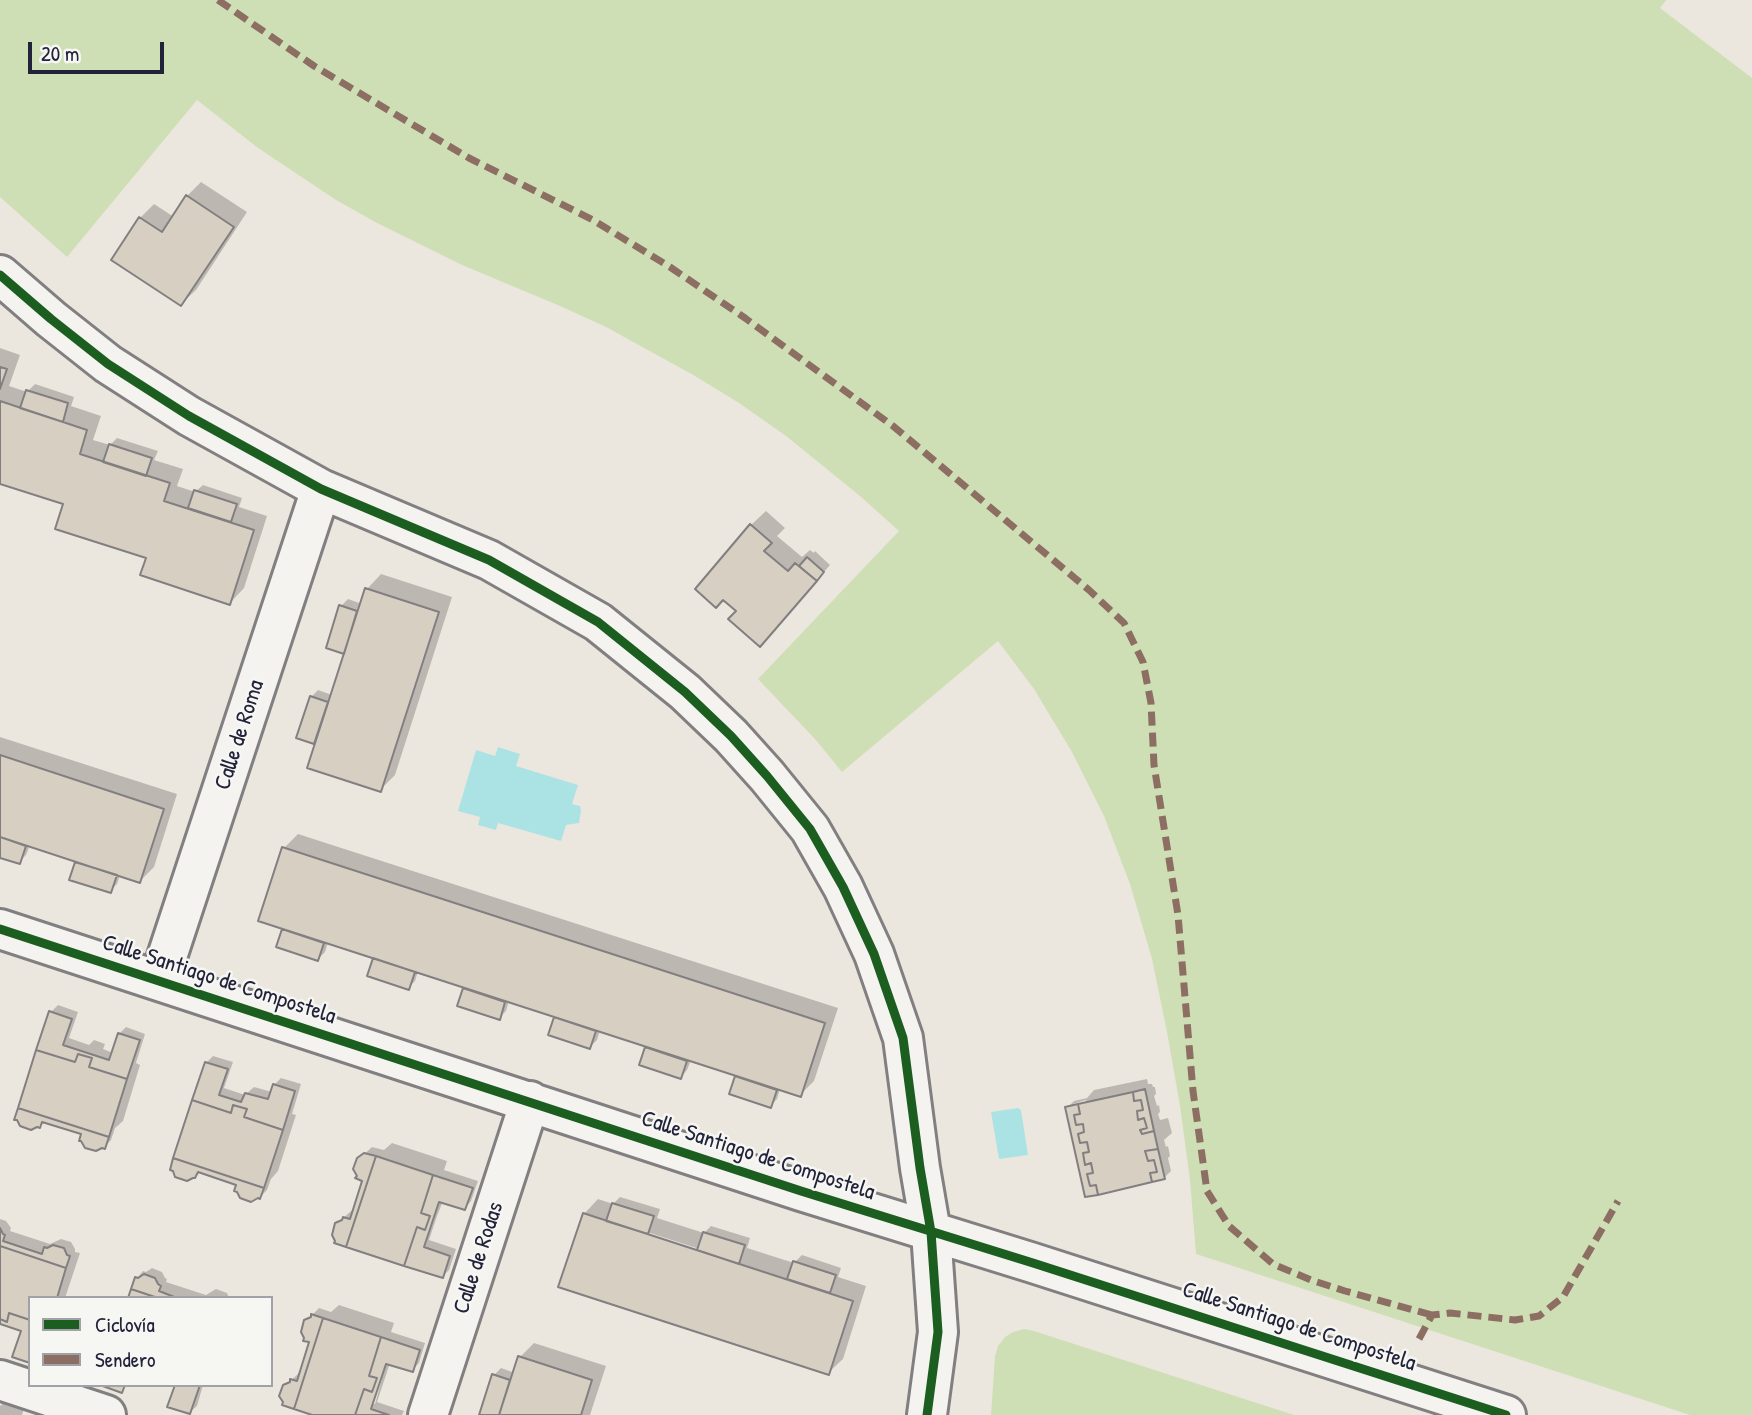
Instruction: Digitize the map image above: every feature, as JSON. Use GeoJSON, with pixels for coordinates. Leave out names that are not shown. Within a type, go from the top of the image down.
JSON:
{"type":"FeatureCollection","features":[{"type":"Feature","properties":{"kind":"street"},"geometry":{"type":"LineString","coordinates":[[0,275],[108,364],[189,416],[321,489],[489,560],[598,622],[685,692],[732,736],[767,776],[810,829],[843,887],[874,954],[904,1038],[919,1168],[931,1232],[938,1332],[927,1415]]}},
{"type":"Feature","properties":{"kind":"street","name":"Calle de Roma"},"geometry":{"type":"LineString","coordinates":[[159,981],[321,489]]}},
{"type":"Feature","properties":{"kind":"street","name":"Calle Santiago de Compostela"},"geometry":{"type":"LineString","coordinates":[[0,929],[802,1191],[1506,1415]]}},
{"type":"Feature","properties":{"kind":"street","name":"Calle de Rodas"},"geometry":{"type":"LineString","coordinates":[[428,1415],[530,1101]]}},
{"type":"Feature","properties":{"kind":"street"},"geometry":{"type":"LineString","coordinates":[[0,1380],[106,1415]]}},
{"type":"Feature","properties":{"kind":"green space"},"geometry":{"type":"Polygon","coordinates":[[[0,0],[1666,0],[1660,8],[1752,78],[1752,1415],[1690,1415],[1196,1254],[1190,1180],[1167,1032],[1152,959],[1130,884],[1104,816],[1072,752],[1034,689],[998,641],[842,772],[758,679],[899,531],[786,436],[739,403],[606,327],[462,265],[377,223],[336,200],[258,148],[197,100],[67,257],[0,197],[0,0]]]}},
{"type":"Feature","properties":{"kind":"green space"},"geometry":{"type":"Polygon","coordinates":[[[1024,1329],[1294,1415],[991,1415],[998,1346],[1005,1337],[1024,1329]]]}},
{"type":"Feature","properties":{"kind":"water"},"geometry":{"type":"Polygon","coordinates":[[[498,747],[520,754],[516,766],[578,785],[572,804],[580,806],[579,823],[566,825],[561,841],[498,823],[496,830],[478,825],[480,817],[458,811],[476,750],[495,756],[498,747]]]}},
{"type":"Feature","properties":{"kind":"water"},"geometry":{"type":"Polygon","coordinates":[[[1018,1108],[1021,1110],[1028,1155],[999,1159],[991,1112],[1018,1108]]]}},
{"type":"Feature","properties":{"kind":"building"},"geometry":{"type":"Polygon","coordinates":[[[186,195],[234,227],[181,306],[111,260],[139,217],[162,232],[186,195]]]}},
{"type":"Feature","properties":{"kind":"building"},"geometry":{"type":"Polygon","coordinates":[[[0,367],[7,369],[0,389],[0,367]]]}},
{"type":"Feature","properties":{"kind":"building"},"geometry":{"type":"Polygon","coordinates":[[[26,390],[68,403],[63,422],[20,408],[26,390]]]}},
{"type":"Feature","properties":{"kind":"building"},"geometry":{"type":"Polygon","coordinates":[[[0,401],[87,430],[80,454],[170,483],[164,501],[254,530],[230,605],[140,575],[146,558],[55,529],[63,504],[0,484],[0,401]]]}},
{"type":"Feature","properties":{"kind":"building"},"geometry":{"type":"Polygon","coordinates":[[[109,444],[152,458],[146,476],[103,462],[109,444]]]}},
{"type":"Feature","properties":{"kind":"building"},"geometry":{"type":"Polygon","coordinates":[[[194,490],[237,504],[231,522],[188,508],[194,490]]]}},
{"type":"Feature","properties":{"kind":"building"},"geometry":{"type":"Polygon","coordinates":[[[750,524],[772,543],[764,551],[788,571],[795,563],[817,581],[760,647],[728,619],[736,611],[723,600],[716,608],[695,589],[750,524]]]}},
{"type":"Feature","properties":{"kind":"building"},"geometry":{"type":"Polygon","coordinates":[[[807,557],[824,572],[817,581],[799,566],[807,557]]]}},
{"type":"Feature","properties":{"kind":"building"},"geometry":{"type":"Polygon","coordinates":[[[365,588],[439,612],[381,792],[307,768],[365,588]]]}},
{"type":"Feature","properties":{"kind":"building"},"geometry":{"type":"Polygon","coordinates":[[[339,605],[357,611],[344,654],[326,648],[339,605]]]}},
{"type":"Feature","properties":{"kind":"building"},"geometry":{"type":"Polygon","coordinates":[[[310,696],[328,702],[314,744],[296,738],[310,696]]]}},
{"type":"Feature","properties":{"kind":"building"},"geometry":{"type":"Polygon","coordinates":[[[0,755],[164,809],[140,883],[0,837],[0,755]]]}},
{"type":"Feature","properties":{"kind":"building"},"geometry":{"type":"Polygon","coordinates":[[[0,837],[26,846],[20,864],[0,858],[0,837]]]}},
{"type":"Feature","properties":{"kind":"building"},"geometry":{"type":"Polygon","coordinates":[[[282,847],[825,1023],[801,1097],[258,921],[282,847]]]}},
{"type":"Feature","properties":{"kind":"building"},"geometry":{"type":"Polygon","coordinates":[[[75,862],[117,875],[111,893],[69,880],[75,862]]]}},
{"type":"Feature","properties":{"kind":"building"},"geometry":{"type":"Polygon","coordinates":[[[282,929],[324,943],[318,961],[276,947],[282,929]]]}},
{"type":"Feature","properties":{"kind":"building"},"geometry":{"type":"Polygon","coordinates":[[[373,958],[415,972],[409,990],[367,976],[373,958]]]}},
{"type":"Feature","properties":{"kind":"building"},"geometry":{"type":"Polygon","coordinates":[[[463,988],[505,1002],[500,1020],[457,1006],[463,988]]]}},
{"type":"Feature","properties":{"kind":"building"},"geometry":{"type":"Polygon","coordinates":[[[49,1011],[72,1019],[63,1045],[109,1060],[118,1033],[140,1040],[127,1079],[89,1067],[92,1058],[78,1054],[75,1062],[36,1050],[49,1011]]]}},
{"type":"Feature","properties":{"kind":"building"},"geometry":{"type":"Polygon","coordinates":[[[554,1017],[596,1031],[590,1049],[548,1035],[554,1017]]]}},
{"type":"Feature","properties":{"kind":"building"},"geometry":{"type":"Polygon","coordinates":[[[645,1047],[687,1061],[681,1079],[639,1065],[645,1047]]]}},
{"type":"Feature","properties":{"kind":"building"},"geometry":{"type":"Polygon","coordinates":[[[36,1050],[75,1062],[78,1054],[92,1058],[89,1067],[127,1079],[109,1137],[18,1108],[36,1050]]]}},
{"type":"Feature","properties":{"kind":"building"},"geometry":{"type":"Polygon","coordinates":[[[205,1062],[228,1069],[219,1095],[241,1102],[245,1093],[268,1099],[273,1084],[295,1091],[283,1130],[244,1117],[247,1109],[233,1105],[231,1113],[192,1100],[205,1062]]]}},
{"type":"Feature","properties":{"kind":"building"},"geometry":{"type":"Polygon","coordinates":[[[735,1076],[777,1090],[771,1108],[729,1094],[735,1076]]]}},
{"type":"Feature","properties":{"kind":"building"},"geometry":{"type":"Polygon","coordinates":[[[1145,1089],[1154,1131],[1142,1134],[1140,1130],[1147,1128],[1144,1118],[1138,1120],[1137,1111],[1143,1110],[1141,1100],[1134,1101],[1133,1092],[1145,1089]]]}},
{"type":"Feature","properties":{"kind":"building"},"geometry":{"type":"Polygon","coordinates":[[[1133,1092],[1134,1101],[1141,1100],[1143,1110],[1137,1111],[1138,1120],[1144,1118],[1147,1128],[1140,1130],[1142,1134],[1154,1131],[1158,1149],[1145,1151],[1148,1161],[1154,1160],[1157,1172],[1150,1173],[1152,1182],[1098,1195],[1096,1185],[1090,1186],[1087,1174],[1093,1173],[1091,1163],[1085,1165],[1083,1153],[1089,1152],[1087,1142],[1080,1143],[1078,1134],[1084,1132],[1083,1124],[1076,1125],[1074,1115],[1080,1114],[1078,1104],[1133,1092]]]}},
{"type":"Feature","properties":{"kind":"building"},"geometry":{"type":"Polygon","coordinates":[[[192,1100],[231,1113],[233,1105],[247,1109],[244,1117],[283,1130],[264,1188],[173,1158],[192,1100]]]}},
{"type":"Feature","properties":{"kind":"building"},"geometry":{"type":"Polygon","coordinates":[[[1078,1104],[1080,1114],[1074,1115],[1076,1125],[1083,1124],[1084,1132],[1078,1134],[1080,1143],[1087,1142],[1089,1152],[1083,1153],[1085,1165],[1091,1163],[1093,1173],[1087,1174],[1090,1186],[1096,1185],[1098,1195],[1085,1197],[1065,1107],[1078,1104]]]}},
{"type":"Feature","properties":{"kind":"building"},"geometry":{"type":"Polygon","coordinates":[[[18,1108],[109,1137],[105,1149],[96,1151],[85,1148],[79,1141],[81,1134],[42,1122],[40,1128],[31,1130],[20,1126],[17,1120],[14,1120],[18,1108]]]}},
{"type":"Feature","properties":{"kind":"building"},"geometry":{"type":"Polygon","coordinates":[[[1158,1149],[1165,1179],[1152,1182],[1150,1173],[1157,1172],[1154,1160],[1148,1161],[1145,1151],[1158,1149]]]}},
{"type":"Feature","properties":{"kind":"building"},"geometry":{"type":"Polygon","coordinates":[[[364,1153],[376,1156],[346,1247],[334,1243],[332,1235],[335,1223],[343,1217],[350,1219],[362,1181],[355,1178],[357,1176],[353,1169],[357,1158],[364,1153]]]}},
{"type":"Feature","properties":{"kind":"building"},"geometry":{"type":"Polygon","coordinates":[[[376,1156],[433,1175],[421,1213],[430,1216],[425,1230],[417,1227],[404,1266],[346,1247],[376,1156]]]}},
{"type":"Feature","properties":{"kind":"building"},"geometry":{"type":"Polygon","coordinates":[[[173,1158],[264,1188],[260,1199],[251,1202],[240,1198],[234,1191],[236,1185],[198,1172],[195,1178],[187,1181],[175,1177],[170,1170],[173,1158]]]}},
{"type":"Feature","properties":{"kind":"building"},"geometry":{"type":"Polygon","coordinates":[[[433,1175],[473,1188],[465,1210],[439,1202],[424,1247],[450,1256],[443,1278],[404,1266],[417,1227],[425,1230],[430,1216],[421,1213],[433,1175]]]}},
{"type":"Feature","properties":{"kind":"building"},"geometry":{"type":"Polygon","coordinates":[[[612,1203],[654,1216],[648,1234],[606,1221],[612,1203]]]}},
{"type":"Feature","properties":{"kind":"building"},"geometry":{"type":"Polygon","coordinates":[[[583,1213],[853,1301],[829,1375],[558,1287],[583,1213]]]}},
{"type":"Feature","properties":{"kind":"building"},"geometry":{"type":"Polygon","coordinates":[[[0,1228],[5,1235],[3,1241],[42,1254],[44,1247],[53,1245],[64,1248],[70,1256],[66,1268],[0,1246],[0,1228]]]}},
{"type":"Feature","properties":{"kind":"building"},"geometry":{"type":"Polygon","coordinates":[[[703,1232],[745,1245],[739,1264],[697,1250],[703,1232]]]}},
{"type":"Feature","properties":{"kind":"building"},"geometry":{"type":"Polygon","coordinates":[[[0,1246],[66,1268],[58,1296],[28,1296],[28,1319],[9,1313],[7,1322],[0,1319],[0,1246]]]}},
{"type":"Feature","properties":{"kind":"building"},"geometry":{"type":"Polygon","coordinates":[[[793,1261],[836,1275],[830,1293],[787,1279],[793,1261]]]}},
{"type":"Feature","properties":{"kind":"building"},"geometry":{"type":"Polygon","coordinates":[[[144,1274],[155,1278],[161,1286],[159,1291],[172,1296],[152,1296],[131,1289],[135,1277],[144,1274]]]}},
{"type":"Feature","properties":{"kind":"building"},"geometry":{"type":"Polygon","coordinates":[[[131,1289],[152,1296],[129,1296],[131,1289]]]}},
{"type":"Feature","properties":{"kind":"building"},"geometry":{"type":"Polygon","coordinates":[[[9,1313],[28,1319],[28,1362],[12,1357],[21,1331],[0,1324],[0,1319],[7,1322],[9,1313]]]}},
{"type":"Feature","properties":{"kind":"building"},"geometry":{"type":"Polygon","coordinates":[[[311,1314],[323,1318],[294,1409],[282,1405],[279,1396],[283,1385],[290,1382],[290,1379],[297,1381],[309,1342],[303,1341],[301,1332],[304,1320],[311,1317],[311,1314]]]}},
{"type":"Feature","properties":{"kind":"building"},"geometry":{"type":"Polygon","coordinates":[[[323,1318],[381,1337],[369,1376],[377,1378],[372,1392],[364,1389],[355,1415],[312,1415],[294,1409],[323,1318]]]}},
{"type":"Feature","properties":{"kind":"building"},"geometry":{"type":"Polygon","coordinates":[[[381,1337],[420,1350],[413,1372],[386,1364],[371,1409],[389,1415],[355,1415],[364,1389],[372,1392],[377,1378],[369,1376],[381,1337]]]}},
{"type":"Feature","properties":{"kind":"building"},"geometry":{"type":"Polygon","coordinates":[[[518,1356],[592,1380],[581,1415],[499,1415],[518,1356]]]}},
{"type":"Feature","properties":{"kind":"building"},"geometry":{"type":"Polygon","coordinates":[[[492,1374],[510,1380],[499,1415],[479,1415],[492,1374]]]}},
{"type":"Feature","properties":{"kind":"building"},"geometry":{"type":"Polygon","coordinates":[[[106,1387],[124,1387],[122,1393],[106,1387]]]}},
{"type":"Feature","properties":{"kind":"building"},"geometry":{"type":"Polygon","coordinates":[[[174,1387],[199,1387],[190,1414],[167,1407],[174,1387]]]}},
{"type":"Feature","properties":{"kind":"marked path"},"geometry":{"type":"LineString","coordinates":[[218,0],[314,66],[469,158],[593,220],[670,267],[745,318],[893,426],[1089,590],[1124,623],[1143,662],[1151,703],[1154,765],[1178,915],[1193,1091],[1207,1191],[1229,1226],[1273,1264],[1345,1291],[1432,1315]]}},
{"type":"Feature","properties":{"kind":"marked path"},"geometry":{"type":"LineString","coordinates":[[1419,1339],[1432,1315],[1450,1313],[1515,1320],[1539,1316],[1563,1297],[1618,1201]]}},
{"type":"Feature","properties":{"kind":"cycle path"},"geometry":{"type":"LineString","coordinates":[[0,275],[108,364],[189,416],[321,489],[489,560],[598,622],[685,692],[731,736],[767,776],[810,829],[843,887],[874,954],[903,1038],[931,1232],[938,1332],[927,1415]]}},
{"type":"Feature","properties":{"kind":"cycle path"},"geometry":{"type":"LineString","coordinates":[[0,929],[801,1191],[1506,1415]]}}]}
